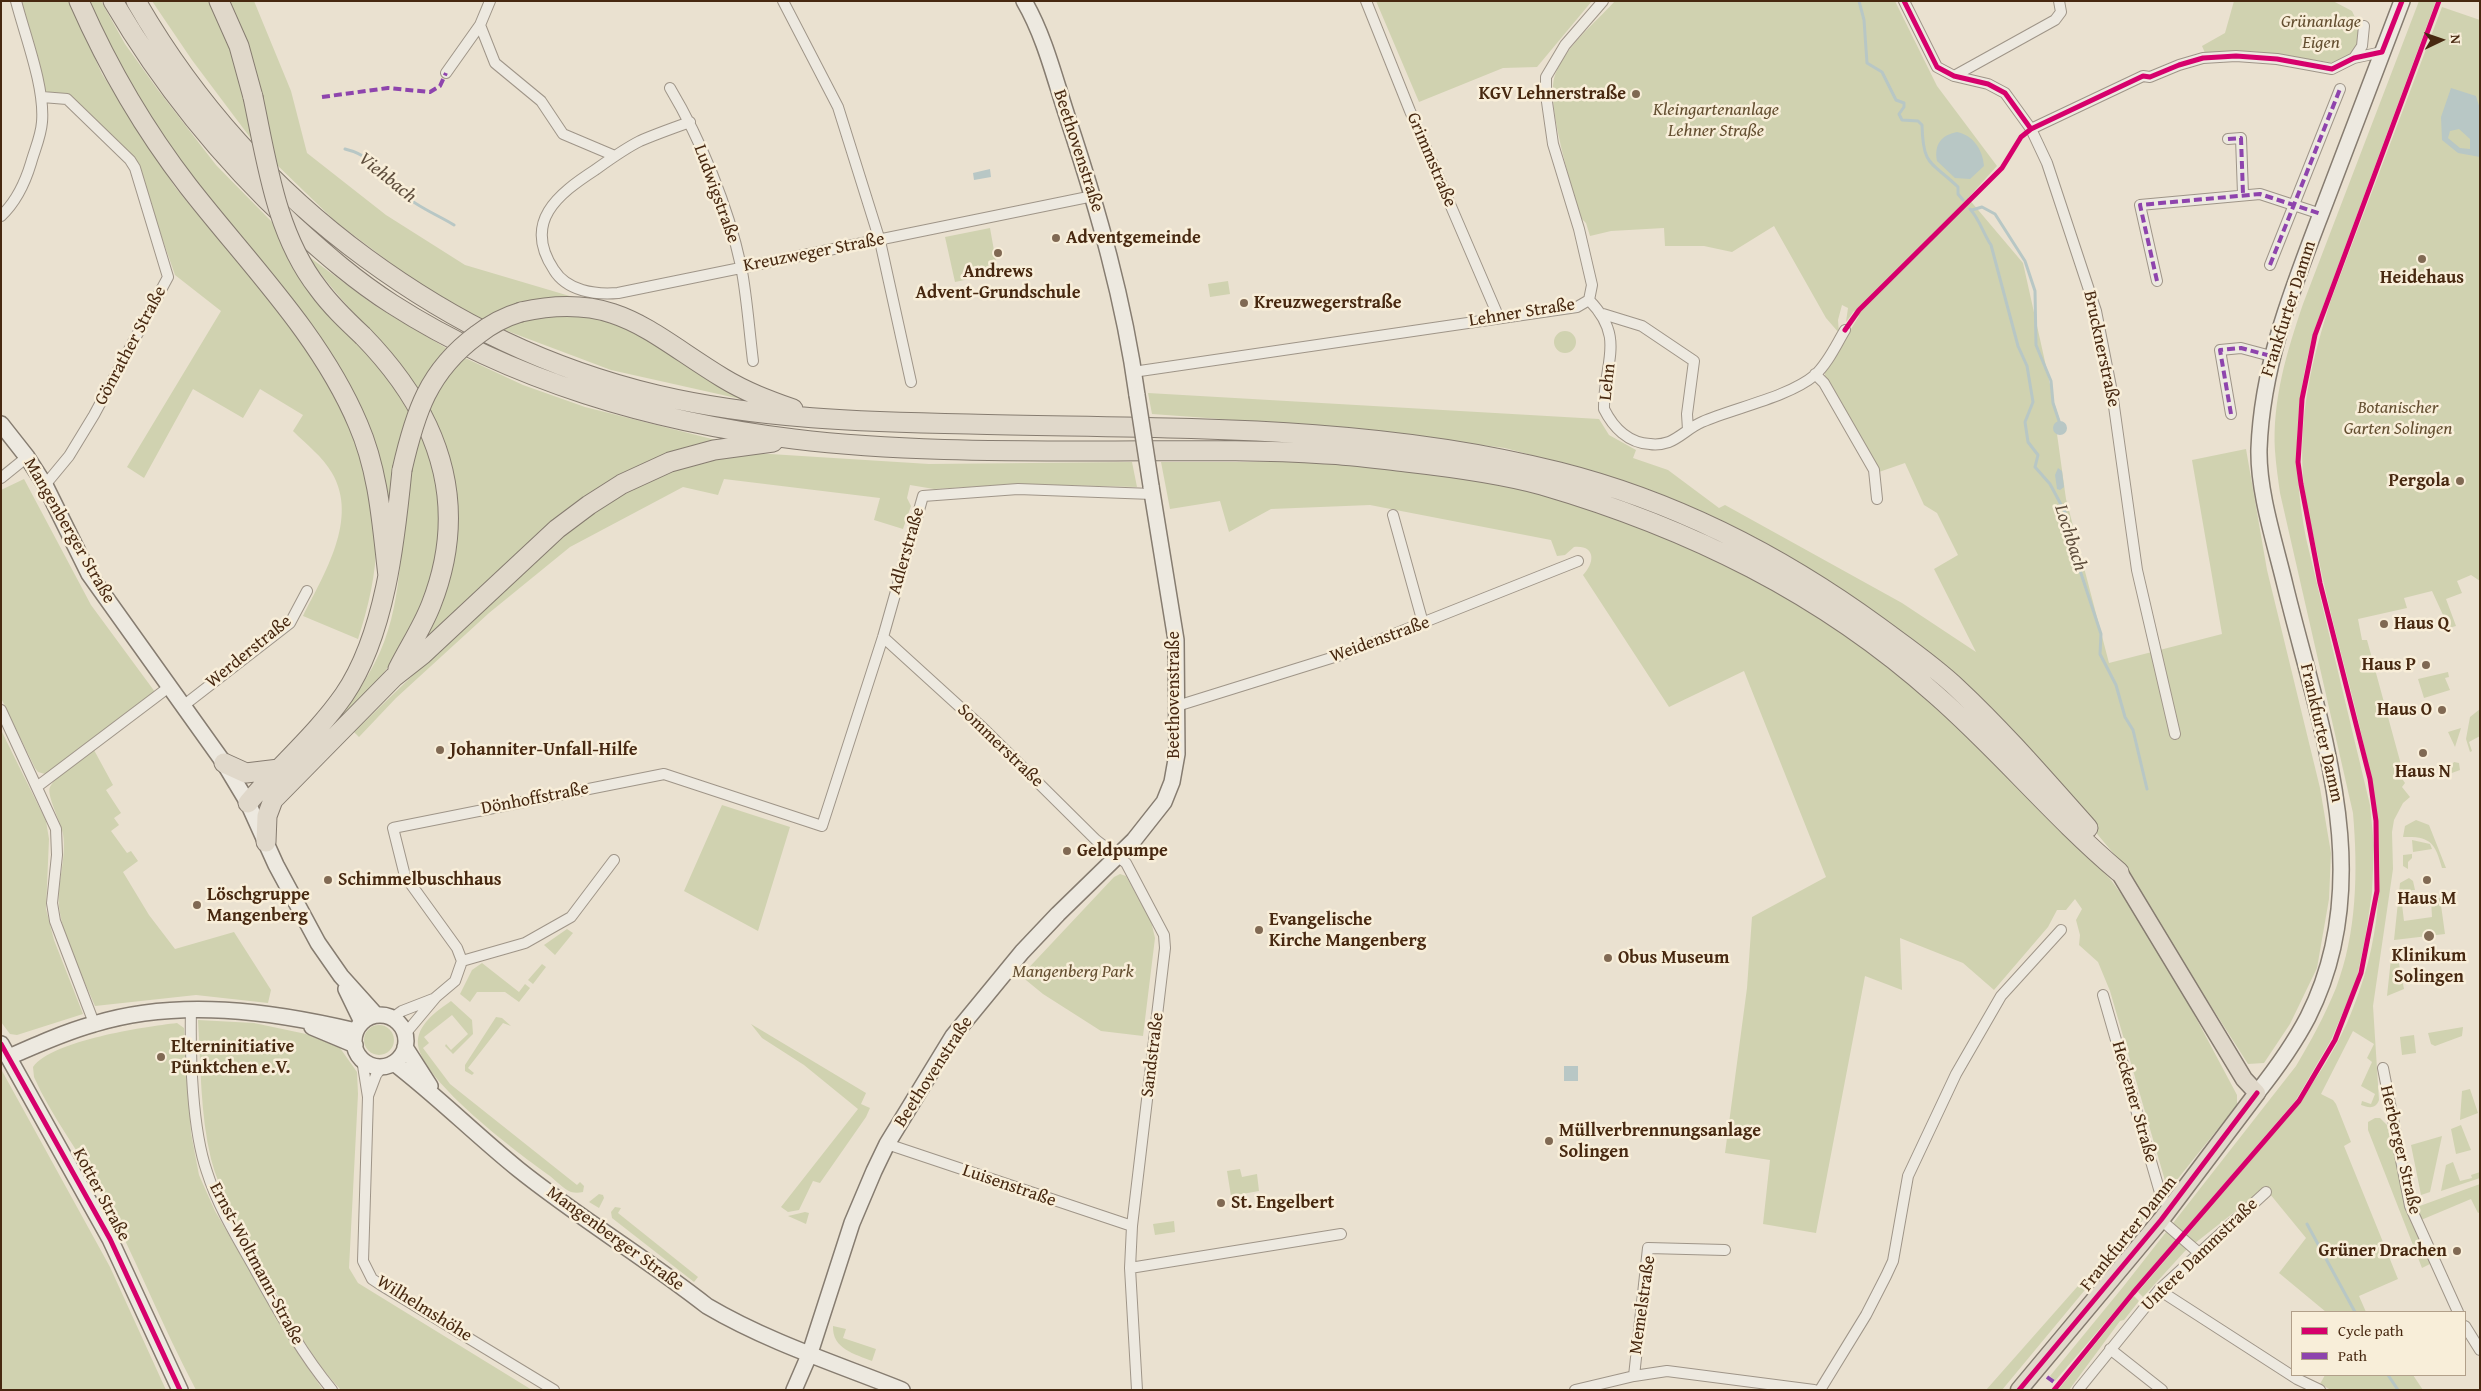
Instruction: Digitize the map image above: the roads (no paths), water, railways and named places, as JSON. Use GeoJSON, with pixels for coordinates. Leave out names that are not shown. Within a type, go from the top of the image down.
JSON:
{"type":"FeatureCollection","features":[{"type":"Feature","properties":{"kind":"highway"},"geometry":{"type":"LineString","coordinates":[[79,1],[112,71],[157,142],[186,184],[298,324],[343,393],[359,426],[375,476],[388,576]]}},
{"type":"Feature","properties":{"kind":"highway"},"geometry":{"type":"LineString","coordinates":[[113,1],[138,44],[173,95],[216,147],[263,197],[353,277],[398,308],[497,360],[595,398],[659,415],[792,439],[890,448],[1332,454],[1456,468],[1535,483],[1604,504],[1654,522],[1712,547],[1772,578],[1838,619],[1882,650],[1937,696],[2046,801],[2089,847],[2118,872]]}},
{"type":"Feature","properties":{"kind":"highway"},"geometry":{"type":"LineString","coordinates":[[136,1],[180,70],[258,166],[351,247],[453,316],[510,345],[592,376],[651,393],[734,410],[815,418],[904,423],[1227,432],[1362,438],[1432,446],[1499,458],[1563,473],[1637,496],[1705,524],[1774,558],[1839,598],[1910,650],[1956,686],[2054,790],[2095,836],[2118,872]]}},
{"type":"Feature","properties":{"kind":"highway"},"geometry":{"type":"LineString","coordinates":[[219,1],[236,38],[253,97],[276,200],[296,252],[317,287],[384,358],[416,401],[439,452],[447,501],[448,538],[438,586],[423,625],[394,677]]}},
{"type":"Feature","properties":{"kind":"highway"},"geometry":{"type":"LineString","coordinates":[[248,803],[300,748],[348,688],[361,662],[388,576],[402,470],[410,434],[422,402],[441,368],[458,349],[493,323],[521,312],[548,307],[581,306],[602,309],[626,317],[752,394],[815,418]]}},
{"type":"Feature","properties":{"kind":"highway"},"geometry":{"type":"LineString","coordinates":[[266,842],[267,816],[273,800],[394,677],[422,655],[557,529],[622,484],[649,470],[686,457],[792,439]]}},
{"type":"Feature","properties":{"kind":"highway"},"geometry":{"type":"LineString","coordinates":[[224,763],[246,773],[279,769]]}},
{"type":"Feature","properties":{"kind":"highway"},"geometry":{"type":"LineString","coordinates":[[248,803],[273,800]]}},
{"type":"Feature","properties":{"kind":"main road","name":"Beethovenstraße"},"geometry":{"type":"LineString","coordinates":[[794,1390],[810,1353],[852,1223],[887,1144],[953,1036],[1022,952],[1121,860],[1164,802],[1172,782],[1177,754],[1175,633],[1134,372],[1117,286],[1093,196],[1044,46],[1024,1]]}},
{"type":"Feature","properties":{"kind":"main road","name":"Frankfurter Damm"},"geometry":{"type":"LineString","coordinates":[[2019,1390],[2165,1214],[2278,1066],[2303,1025],[2319,990],[2337,932],[2343,873],[2339,817],[2334,786],[2274,538],[2264,487],[2259,454],[2261,416],[2271,356],[2286,308],[2402,1]]}},
{"type":"Feature","properties":{"kind":"main road","name":"Mangenberger Straße"},"geometry":{"type":"LineString","coordinates":[[1,424],[27,457],[44,485],[89,574],[224,763],[248,803],[318,943],[340,976],[362,1028]]}},
{"type":"Feature","properties":{"kind":"main road"},"geometry":{"type":"LineString","coordinates":[[2118,872],[2244,1078],[2257,1093]]}},
{"type":"Feature","properties":{"kind":"main road"},"geometry":{"type":"LineString","coordinates":[[5,1051],[94,1024],[150,1012],[191,1009],[249,1012],[362,1028],[392,1018],[402,1027],[405,1041],[388,1065],[374,1066],[362,1059],[362,1028]]}},
{"type":"Feature","properties":{"kind":"main road","name":"Mangenberger Straße"},"geometry":{"type":"LineString","coordinates":[[405,1041],[438,1098]]}},
{"type":"Feature","properties":{"kind":"main road","name":"Kotter Straße"},"geometry":{"type":"LineString","coordinates":[[5,1051],[110,1239],[180,1390]]}},
{"type":"Feature","properties":{"kind":"main road","name":"Mangenberger Straße"},"geometry":{"type":"LineString","coordinates":[[388,1065],[438,1098],[474,1133],[520,1171],[707,1306],[732,1321],[902,1390]]}},
{"type":"Feature","properties":{"kind":"street"},"geometry":{"type":"LineString","coordinates":[[1,216],[16,199],[30,166],[40,133],[42,97],[16,1]]}},
{"type":"Feature","properties":{"kind":"street"},"geometry":{"type":"LineString","coordinates":[[446,73],[480,25],[490,1]]}},
{"type":"Feature","properties":{"kind":"street"},"geometry":{"type":"LineString","coordinates":[[783,1],[838,107],[880,241],[911,382]]}},
{"type":"Feature","properties":{"kind":"street","name":"Grimmstraße"},"geometry":{"type":"LineString","coordinates":[[1366,1],[1410,111],[1499,318]]}},
{"type":"Feature","properties":{"kind":"street","name":"Lehner Straße"},"geometry":{"type":"LineString","coordinates":[[1134,372],[1577,307],[1589,300],[1592,285],[1579,229],[1553,144],[1546,95],[1546,77],[1565,45],[1603,1]]}},
{"type":"Feature","properties":{"kind":"street","name":"Brucknerstraße"},"geometry":{"type":"LineString","coordinates":[[1904,1],[1931,59],[1937,67],[1954,76],[1988,84],[2004,93],[2031,129],[2047,163],[2096,311],[2112,392],[2137,570],[2175,734]]}},
{"type":"Feature","properties":{"kind":"street"},"geometry":{"type":"LineString","coordinates":[[1954,76],[2055,20],[2061,12],[2059,1]]}},
{"type":"Feature","properties":{"kind":"street"},"geometry":{"type":"LineString","coordinates":[[480,25],[495,63],[540,101],[563,134],[615,156]]}},
{"type":"Feature","properties":{"kind":"street"},"geometry":{"type":"LineString","coordinates":[[2354,58],[2362,46],[2364,26]]}},
{"type":"Feature","properties":{"kind":"street"},"geometry":{"type":"LineString","coordinates":[[2031,129],[2143,76],[2150,77],[2179,65],[2203,58],[2246,56],[2325,69],[2343,65],[2354,58],[2382,52]]}},
{"type":"Feature","properties":{"kind":"street","name":"Ludwigstraße"},"geometry":{"type":"LineString","coordinates":[[670,88],[690,122],[728,221],[741,267],[753,361]]}},
{"type":"Feature","properties":{"kind":"street"},"geometry":{"type":"LineString","coordinates":[[2270,265],[2340,89]]}},
{"type":"Feature","properties":{"kind":"street","name":"Gönrather Straße"},"geometry":{"type":"LineString","coordinates":[[42,97],[67,99],[130,160],[135,168],[168,277],[89,423],[69,456],[44,485]]}},
{"type":"Feature","properties":{"kind":"street","name":"Ludwigstraße"},"geometry":{"type":"LineString","coordinates":[[548,260],[543,242],[544,221],[553,202],[568,188],[615,156],[639,142],[690,122]]}},
{"type":"Feature","properties":{"kind":"street"},"geometry":{"type":"LineString","coordinates":[[2228,139],[2241,138],[2243,194]]}},
{"type":"Feature","properties":{"kind":"street"},"geometry":{"type":"LineString","coordinates":[[2157,281],[2140,205],[2243,194],[2260,194],[2321,214]]}},
{"type":"Feature","properties":{"kind":"street","name":"Kreuzweger Straße"},"geometry":{"type":"LineString","coordinates":[[548,260],[557,275],[566,284],[576,289],[606,294],[880,241],[1093,196]]}},
{"type":"Feature","properties":{"kind":"street","name":"Lehn"},"geometry":{"type":"LineString","coordinates":[[1589,300],[1602,314],[1607,324],[1611,346],[1604,408],[1613,424],[1627,437],[1648,444],[1671,441],[1701,423],[1788,390],[1815,374],[1845,330]]}},
{"type":"Feature","properties":{"kind":"street","name":"Lehn"},"geometry":{"type":"LineString","coordinates":[[1602,314],[1648,329],[1694,361],[1687,414],[1688,430]]}},
{"type":"Feature","properties":{"kind":"street"},"geometry":{"type":"LineString","coordinates":[[2231,414],[2220,350],[2241,348],[2271,356]]}},
{"type":"Feature","properties":{"kind":"street"},"geometry":{"type":"LineString","coordinates":[[1815,374],[1824,383],[1874,470],[1877,499]]}},
{"type":"Feature","properties":{"kind":"street"},"geometry":{"type":"LineString","coordinates":[[1,478],[27,457]]}},
{"type":"Feature","properties":{"kind":"street","name":"Adlerstraße"},"geometry":{"type":"LineString","coordinates":[[822,826],[883,637],[923,496],[1018,488],[1152,490]]}},
{"type":"Feature","properties":{"kind":"street"},"geometry":{"type":"LineString","coordinates":[[1393,515],[1423,623]]}},
{"type":"Feature","properties":{"kind":"street","name":"Weidenstraße"},"geometry":{"type":"LineString","coordinates":[[1177,706],[1344,654],[1578,560]]}},
{"type":"Feature","properties":{"kind":"street","name":"Werderstraße"},"geometry":{"type":"LineString","coordinates":[[183,706],[290,623],[307,591]]}},
{"type":"Feature","properties":{"kind":"street","name":"Sommerstraße"},"geometry":{"type":"LineString","coordinates":[[883,637],[983,728],[1096,840],[1121,860]]}},
{"type":"Feature","properties":{"kind":"street"},"geometry":{"type":"LineString","coordinates":[[38,786],[169,687]]}},
{"type":"Feature","properties":{"kind":"street"},"geometry":{"type":"LineString","coordinates":[[1,710],[38,786],[56,829],[57,855],[52,903],[55,921],[94,1024]]}},
{"type":"Feature","properties":{"kind":"street","name":"Dönhoffstraße"},"geometry":{"type":"LineString","coordinates":[[462,961],[457,948],[405,876],[393,828],[664,774],[822,826]]}},
{"type":"Feature","properties":{"kind":"street"},"geometry":{"type":"LineString","coordinates":[[405,1041],[436,997],[456,980],[462,961],[525,944],[565,921],[571,917],[614,860]]}},
{"type":"Feature","properties":{"kind":"street","name":"Sandstraße"},"geometry":{"type":"LineString","coordinates":[[1121,860],[1159,922],[1166,941],[1132,1226],[1130,1268],[1137,1390]]}},
{"type":"Feature","properties":{"kind":"street"},"geometry":{"type":"LineString","coordinates":[[1820,1390],[1866,1315],[1893,1261],[1908,1176],[1960,1066],[2001,996],[2061,930]]}},
{"type":"Feature","properties":{"kind":"street","name":"Heckener Straße"},"geometry":{"type":"LineString","coordinates":[[2103,995],[2165,1214],[2198,1252]]}},
{"type":"Feature","properties":{"kind":"street"},"geometry":{"type":"LineString","coordinates":[[392,1018],[402,1011],[436,997]]}},
{"type":"Feature","properties":{"kind":"street","name":"Ernst-Woltmann-Straße"},"geometry":{"type":"LineString","coordinates":[[191,1009],[198,1133],[206,1172],[221,1207],[274,1302],[304,1353],[332,1390]]}},
{"type":"Feature","properties":{"kind":"street","name":"Wilhelmshöhe"},"geometry":{"type":"LineString","coordinates":[[362,1059],[368,1097],[363,1262],[366,1270],[381,1285],[554,1390]]}},
{"type":"Feature","properties":{"kind":"street","name":"Wilhelmshöhe"},"geometry":{"type":"LineString","coordinates":[[368,1097],[376,1075],[388,1065]]}},
{"type":"Feature","properties":{"kind":"street","name":"Herberger Straße"},"geometry":{"type":"LineString","coordinates":[[2383,1068],[2410,1206],[2458,1311]]}},
{"type":"Feature","properties":{"kind":"street","name":"Luisenstraße"},"geometry":{"type":"LineString","coordinates":[[887,1144],[1132,1226]]}},
{"type":"Feature","properties":{"kind":"street","name":"Untere Dammstraße"},"geometry":{"type":"LineString","coordinates":[[2078,1390],[2159,1290],[2198,1252],[2266,1192]]}},
{"type":"Feature","properties":{"kind":"street"},"geometry":{"type":"LineString","coordinates":[[1130,1268],[1341,1234]]}},
{"type":"Feature","properties":{"kind":"street","name":"Memelstraße"},"geometry":{"type":"LineString","coordinates":[[1634,1376],[1648,1248],[1725,1250]]}},
{"type":"Feature","properties":{"kind":"street"},"geometry":{"type":"LineString","coordinates":[[2159,1290],[2291,1375]]}},
{"type":"Feature","properties":{"kind":"street"},"geometry":{"type":"LineString","coordinates":[[2466,1328],[2480,1350]]}},
{"type":"Feature","properties":{"kind":"street"},"geometry":{"type":"LineString","coordinates":[[2110,1349],[2162,1390]]}},
{"type":"Feature","properties":{"kind":"street"},"geometry":{"type":"LineString","coordinates":[[1575,1390],[1655,1372],[1676,1372],[1814,1390]]}},
{"type":"Feature","properties":{"kind":"street"},"geometry":{"type":"LineString","coordinates":[[2292,1376],[2320,1390]]}},
{"type":"Feature","properties":{"kind":"waterway","name":"Lochbach"},"geometry":{"type":"LineString","coordinates":[[1859,1],[1864,20],[1867,63],[1882,72],[1896,100],[1904,103],[1904,107],[1899,114],[1902,120],[1918,121],[1922,125],[1924,149],[1930,162],[1958,187],[1958,194],[1963,200]]}},
{"type":"Feature","properties":{"kind":"waterway","name":"Viehbach"},"geometry":{"type":"LineString","coordinates":[[345,149],[371,161],[409,199],[454,225]]}},
{"type":"Feature","properties":{"kind":"waterway"},"geometry":{"type":"LineString","coordinates":[[1972,210],[1982,207],[1995,214],[2025,261],[2035,291],[2036,345],[2051,381],[2053,403],[2059,421]]}},
{"type":"Feature","properties":{"kind":"waterway","name":"Lochbach"},"geometry":{"type":"LineString","coordinates":[[1970,209],[1991,245],[2018,346],[2027,366],[2033,402],[2025,422],[2028,442],[2038,455],[2035,467],[2050,484],[2065,512],[2067,531],[2101,634],[2100,654],[2116,685],[2125,717],[2133,730],[2147,789]]}},
{"type":"Feature","properties":{"kind":"waterway","name":"Lochbach"},"geometry":{"type":"LineString","coordinates":[[2307,1224],[2354,1311]]}},
{"type":"Feature","properties":{"kind":"waterway","name":"Lochbach"},"geometry":{"type":"LineString","coordinates":[[2389,1376],[2398,1390]]}},
{"type":"Feature","properties":{"kind":"place","name":"KGV Lehnerstraße"},"geometry":{"type":"Point","coordinates":[1636,94]}},
{"type":"Feature","properties":{"kind":"place","name":"Adventgemeinde"},"geometry":{"type":"Point","coordinates":[1056,238]}},
{"type":"Feature","properties":{"kind":"place","name":"Andrews Advent-Grundschule"},"geometry":{"type":"Point","coordinates":[998,253]}},
{"type":"Feature","properties":{"kind":"place","name":"Heidehaus"},"geometry":{"type":"Point","coordinates":[2422,259]}},
{"type":"Feature","properties":{"kind":"place","name":"Kreuzwegerstraße"},"geometry":{"type":"Point","coordinates":[1244,303]}},
{"type":"Feature","properties":{"kind":"place","name":"Pergola"},"geometry":{"type":"Point","coordinates":[2460,481]}},
{"type":"Feature","properties":{"kind":"place","name":"Haus Q"},"geometry":{"type":"Point","coordinates":[2384,624]}},
{"type":"Feature","properties":{"kind":"place","name":"Haus P"},"geometry":{"type":"Point","coordinates":[2426,665]}},
{"type":"Feature","properties":{"kind":"place","name":"Haus O"},"geometry":{"type":"Point","coordinates":[2442,710]}},
{"type":"Feature","properties":{"kind":"place","name":"Johanniter-Unfall-Hilfe"},"geometry":{"type":"Point","coordinates":[440,750]}},
{"type":"Feature","properties":{"kind":"place","name":"Haus N"},"geometry":{"type":"Point","coordinates":[2423,753]}},
{"type":"Feature","properties":{"kind":"place","name":"Geldpumpe"},"geometry":{"type":"Point","coordinates":[1067,851]}},
{"type":"Feature","properties":{"kind":"place","name":"Schimmelbuschhaus"},"geometry":{"type":"Point","coordinates":[328,880]}},
{"type":"Feature","properties":{"kind":"place","name":"Haus M"},"geometry":{"type":"Point","coordinates":[2427,880]}},
{"type":"Feature","properties":{"kind":"place","name":"Löschgruppe Mangenberg"},"geometry":{"type":"Point","coordinates":[197,905]}},
{"type":"Feature","properties":{"kind":"place","name":"Evangelische Kirche Mangenberg"},"geometry":{"type":"Point","coordinates":[1259,930]}},
{"type":"Feature","properties":{"kind":"place","name":"Klinikum Solingen"},"geometry":{"type":"Point","coordinates":[2429,936]}},
{"type":"Feature","properties":{"kind":"place","name":"Obus Museum"},"geometry":{"type":"Point","coordinates":[1608,958]}},
{"type":"Feature","properties":{"kind":"place","name":"Elterninitiative Pünktchen e.V."},"geometry":{"type":"Point","coordinates":[161,1057]}},
{"type":"Feature","properties":{"kind":"place","name":"Müllverbrennungsanlage Solingen"},"geometry":{"type":"Point","coordinates":[1549,1141]}},
{"type":"Feature","properties":{"kind":"place","name":"St. Engelbert"},"geometry":{"type":"Point","coordinates":[1221,1203]}},
{"type":"Feature","properties":{"kind":"place","name":"Grüner Drachen"},"geometry":{"type":"Point","coordinates":[2457,1251]}},
{"type":"Feature","properties":{"kind":"park label","name":"Grünanlage Eigen"},"geometry":{"type":"Point","coordinates":[2321,32]}},
{"type":"Feature","properties":{"kind":"park label","name":"Kleingartenanlage Lehner Straße"},"geometry":{"type":"Point","coordinates":[1716,120]}},
{"type":"Feature","properties":{"kind":"park label","name":"Botanischer Garten Solingen"},"geometry":{"type":"Point","coordinates":[2398,418]}},
{"type":"Feature","properties":{"kind":"park label","name":"Mangenberg Park"},"geometry":{"type":"Point","coordinates":[1073,972]}}]}
